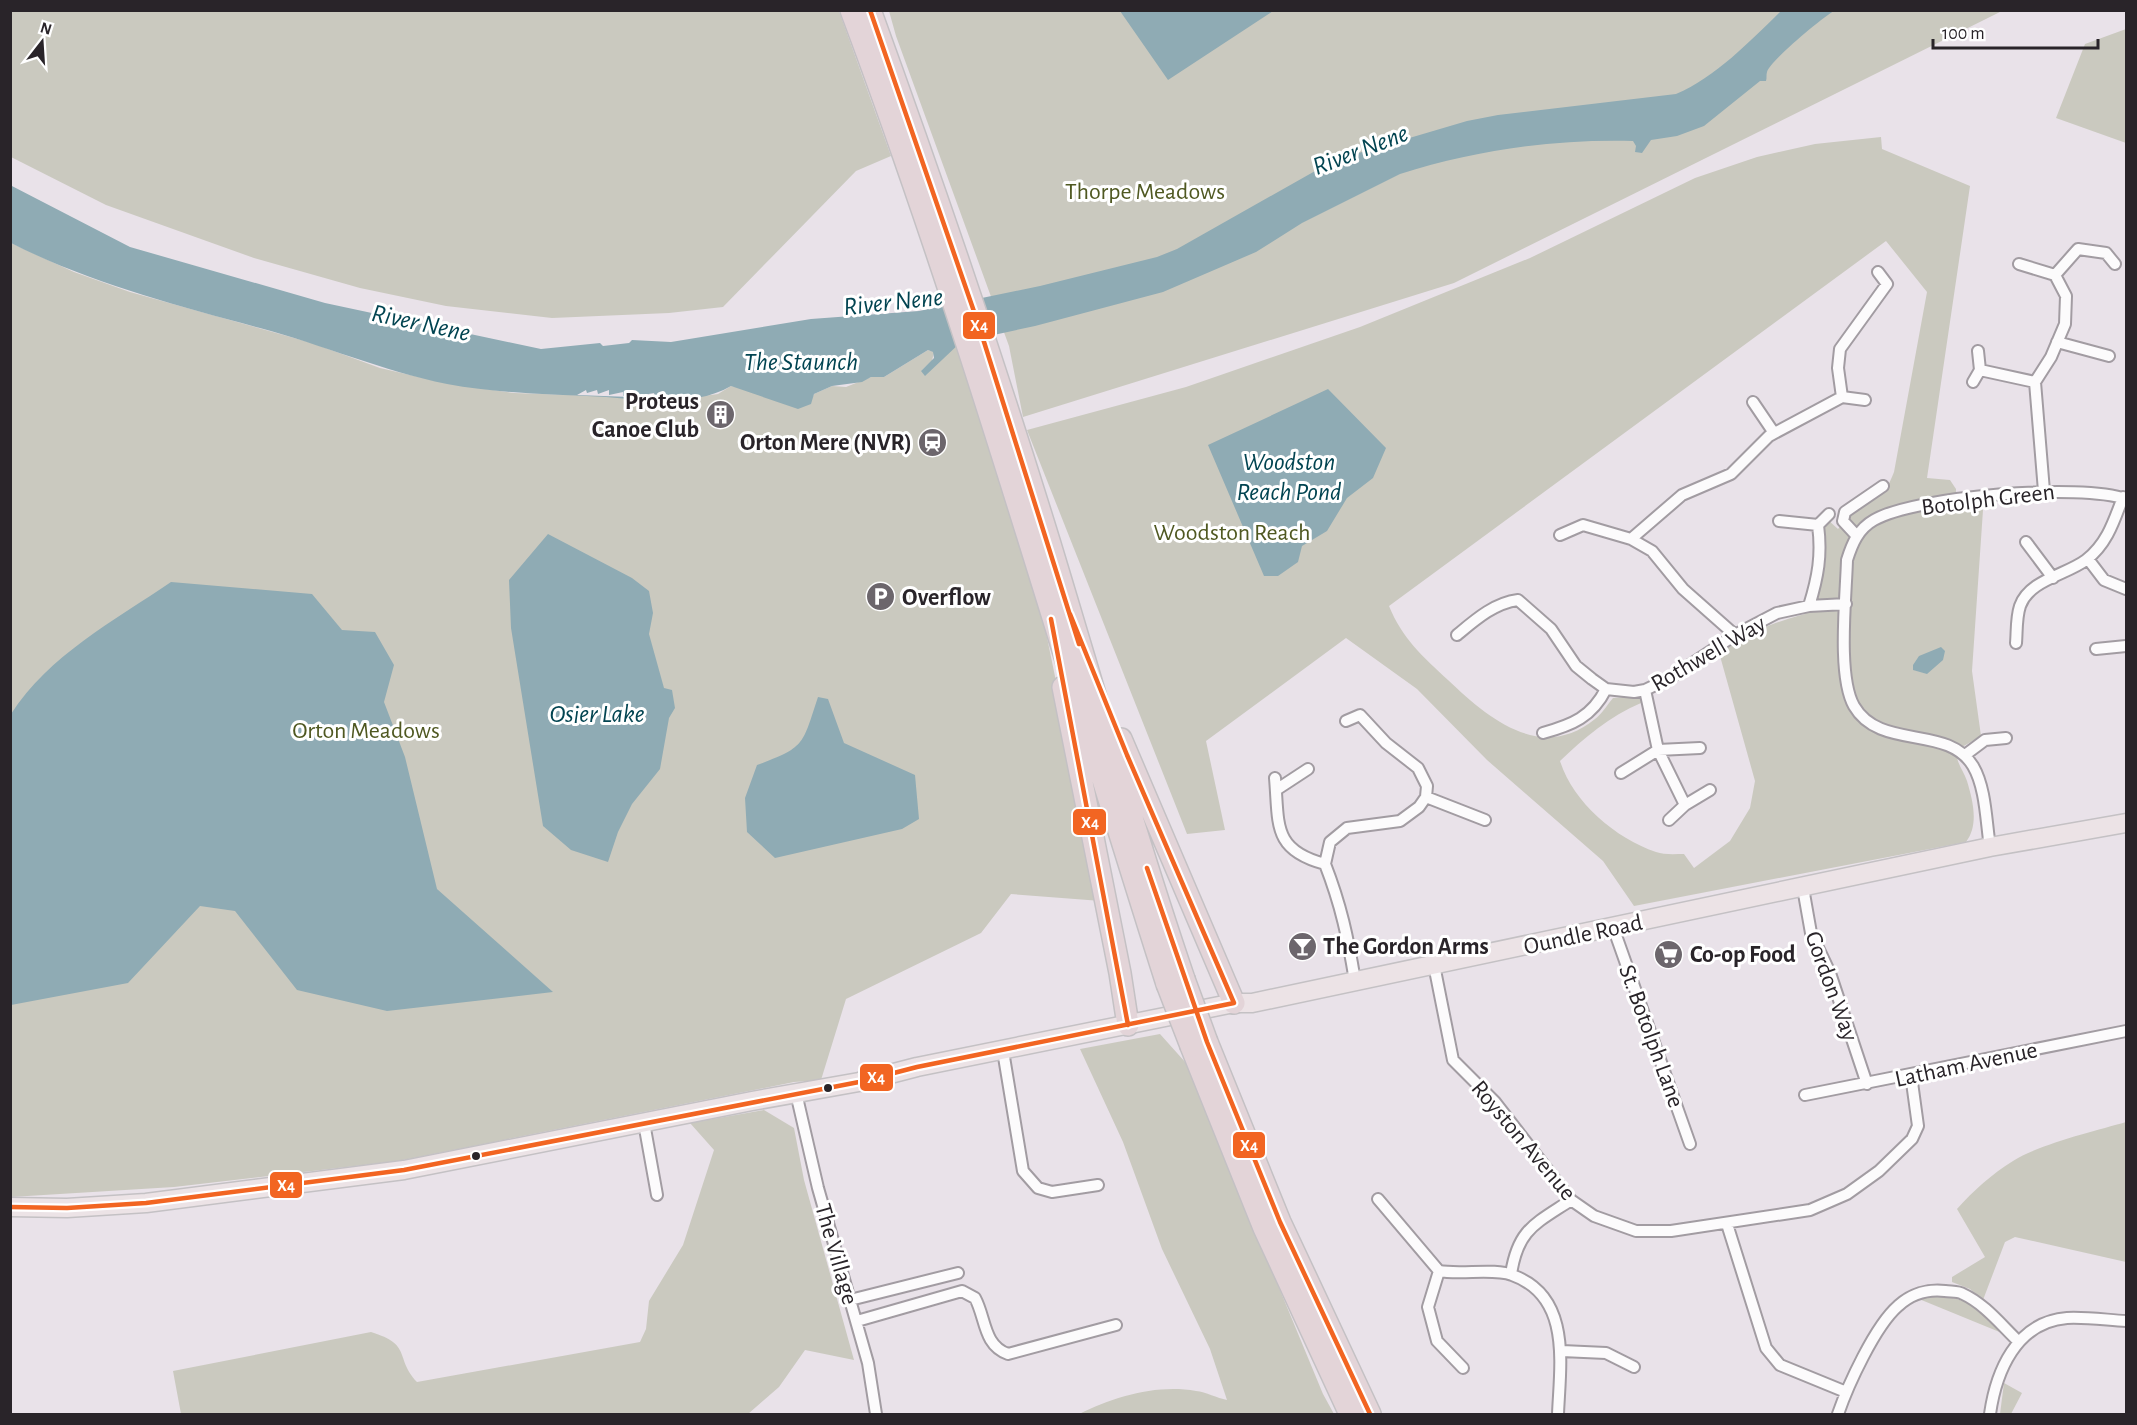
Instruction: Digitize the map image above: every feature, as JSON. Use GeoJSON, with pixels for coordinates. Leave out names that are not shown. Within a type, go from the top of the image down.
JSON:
{"type":"FeatureCollection","features":[{"type":"Feature","properties":{"kind":"highway"},"geometry":{"type":"LineString","coordinates":[[851,10],[900,117]]}},
{"type":"Feature","properties":{"kind":"highway"},"geometry":{"type":"LineString","coordinates":[[870,10],[900,117],[1017,468],[1060,614],[1073,677],[1175,982],[1264,1228],[1350,1414]]}},
{"type":"Feature","properties":{"kind":"highway"},"geometry":{"type":"LineString","coordinates":[[1060,614],[1127,755],[1234,1003]]}},
{"type":"Feature","properties":{"kind":"highway"},"geometry":{"type":"LineString","coordinates":[[1060,614],[1128,1025]]}},
{"type":"Feature","properties":{"kind":"highway"},"geometry":{"type":"LineString","coordinates":[[1199,1044],[1370,1414]]}},
{"type":"Feature","properties":{"kind":"main road","name":"Oundle Road"},"geometry":{"type":"LineString","coordinates":[[10,1208],[67,1208],[146,1203],[404,1170],[1003,1052],[1234,1003],[1252,1003],[1990,847],[2127,822]]}},
{"type":"Feature","properties":{"kind":"street"},"geometry":{"type":"LineString","coordinates":[[2055,275],[2078,249],[2106,253],[2115,264]]}},
{"type":"Feature","properties":{"kind":"street"},"geometry":{"type":"LineString","coordinates":[[2019,264],[2055,275],[2066,296],[2065,324],[2035,382],[2044,491]]}},
{"type":"Feature","properties":{"kind":"street"},"geometry":{"type":"LineString","coordinates":[[1842,397],[1839,354],[1887,285],[1878,272]]}},
{"type":"Feature","properties":{"kind":"street"},"geometry":{"type":"LineString","coordinates":[[2057,342],[2109,356]]}},
{"type":"Feature","properties":{"kind":"street"},"geometry":{"type":"LineString","coordinates":[[1973,382],[1980,370],[1978,351]]}},
{"type":"Feature","properties":{"kind":"street"},"geometry":{"type":"LineString","coordinates":[[1980,370],[2035,382]]}},
{"type":"Feature","properties":{"kind":"street"},"geometry":{"type":"LineString","coordinates":[[1631,539],[1682,495],[1731,474],[1774,433],[1842,397],[1865,400]]}},
{"type":"Feature","properties":{"kind":"street"},"geometry":{"type":"LineString","coordinates":[[1753,402],[1774,433]]}},
{"type":"Feature","properties":{"kind":"street"},"geometry":{"type":"LineString","coordinates":[[1883,486],[1845,512],[1843,521],[1856,535],[1847,561],[1846,604],[1846,679],[1854,706],[1862,717],[1883,730],[1935,742],[1965,755],[1974,767],[1980,784],[1990,847]]}},
{"type":"Feature","properties":{"kind":"street","name":"Botolph Green"},"geometry":{"type":"LineString","coordinates":[[1856,535],[1873,520],[1890,513],[1966,499],[2078,490],[2125,498]]}},
{"type":"Feature","properties":{"kind":"street"},"geometry":{"type":"LineString","coordinates":[[2016,643],[2020,606],[2036,586],[2065,574],[2088,559],[2105,541],[2125,498]]}},
{"type":"Feature","properties":{"kind":"street"},"geometry":{"type":"LineString","coordinates":[[1818,525],[1829,514]]}},
{"type":"Feature","properties":{"kind":"street"},"geometry":{"type":"LineString","coordinates":[[1779,520],[1818,525]]}},
{"type":"Feature","properties":{"kind":"street"},"geometry":{"type":"LineString","coordinates":[[1560,535],[1583,525],[1631,539],[1652,551],[1683,589],[1735,635]]}},
{"type":"Feature","properties":{"kind":"street"},"geometry":{"type":"LineString","coordinates":[[1809,606],[1819,575],[1821,550],[1818,525]]}},
{"type":"Feature","properties":{"kind":"street"},"geometry":{"type":"LineString","coordinates":[[2026,542],[2053,578]]}},
{"type":"Feature","properties":{"kind":"street"},"geometry":{"type":"LineString","coordinates":[[2088,559],[2104,580],[2127,589]]}},
{"type":"Feature","properties":{"kind":"street"},"geometry":{"type":"LineString","coordinates":[[1457,635],[1477,618],[1506,602],[1518,600],[1551,629],[1576,666],[1606,689],[1592,711],[1581,720],[1543,733]]}},
{"type":"Feature","properties":{"kind":"street","name":"Rothwell Way"},"geometry":{"type":"LineString","coordinates":[[1606,689],[1645,690],[1670,678],[1735,635],[1777,613],[1809,606],[1846,604]]}},
{"type":"Feature","properties":{"kind":"street"},"geometry":{"type":"LineString","coordinates":[[2096,649],[2127,646]]}},
{"type":"Feature","properties":{"kind":"street"},"geometry":{"type":"LineString","coordinates":[[1645,690],[1658,750],[1686,805]]}},
{"type":"Feature","properties":{"kind":"street"},"geometry":{"type":"LineString","coordinates":[[1346,721],[1360,715],[1386,743],[1418,768],[1427,786],[1426,797],[1419,807],[1400,821],[1347,828],[1330,842],[1324,864],[1344,915],[1356,981]]}},
{"type":"Feature","properties":{"kind":"street"},"geometry":{"type":"LineString","coordinates":[[1965,755],[1985,740],[2006,738]]}},
{"type":"Feature","properties":{"kind":"street"},"geometry":{"type":"LineString","coordinates":[[1621,773],[1658,750],[1700,748]]}},
{"type":"Feature","properties":{"kind":"street"},"geometry":{"type":"LineString","coordinates":[[1276,790],[1308,769]]}},
{"type":"Feature","properties":{"kind":"street"},"geometry":{"type":"LineString","coordinates":[[1275,778],[1280,829],[1287,846],[1302,858],[1324,864]]}},
{"type":"Feature","properties":{"kind":"street"},"geometry":{"type":"LineString","coordinates":[[1669,819],[1710,790]]}},
{"type":"Feature","properties":{"kind":"street"},"geometry":{"type":"LineString","coordinates":[[1426,797],[1485,820]]}},
{"type":"Feature","properties":{"kind":"street","name":"Gordon Way"},"geometry":{"type":"LineString","coordinates":[[1803,888],[1811,933],[1830,973],[1867,1084]]}},
{"type":"Feature","properties":{"kind":"street","name":"St. Botolph Lane"},"geometry":{"type":"LineString","coordinates":[[1613,927],[1690,1144]]}},
{"type":"Feature","properties":{"kind":"street","name":"Royston Avenue"},"geometry":{"type":"LineString","coordinates":[[1434,965],[1453,1060],[1495,1102],[1571,1200],[1594,1216],[1636,1231],[1671,1231],[1810,1210],[1847,1194],[1879,1171],[1912,1139],[1918,1126],[1911,1075]]}},
{"type":"Feature","properties":{"kind":"street","name":"Latham Avenue"},"geometry":{"type":"LineString","coordinates":[[1805,1095],[2127,1031]]}},
{"type":"Feature","properties":{"kind":"street"},"geometry":{"type":"LineString","coordinates":[[1003,1052],[1023,1171],[1038,1188],[1052,1192],[1098,1185]]}},
{"type":"Feature","properties":{"kind":"street","name":"The Village"},"geometry":{"type":"LineString","coordinates":[[796,1093],[818,1188],[868,1363],[876,1414]]}},
{"type":"Feature","properties":{"kind":"street"},"geometry":{"type":"LineString","coordinates":[[644,1123],[657,1195]]}},
{"type":"Feature","properties":{"kind":"street"},"geometry":{"type":"LineString","coordinates":[[1378,1199],[1439,1271],[1511,1274],[1540,1291],[1555,1315],[1562,1351],[1558,1414]]}},
{"type":"Feature","properties":{"kind":"street"},"geometry":{"type":"LineString","coordinates":[[1511,1274],[1515,1248],[1534,1224],[1571,1200]]}},
{"type":"Feature","properties":{"kind":"street"},"geometry":{"type":"LineString","coordinates":[[1727,1224],[1766,1348],[1780,1365],[1846,1392]]}},
{"type":"Feature","properties":{"kind":"street"},"geometry":{"type":"LineString","coordinates":[[1439,1271],[1428,1307],[1437,1341],[1463,1368]]}},
{"type":"Feature","properties":{"kind":"street"},"geometry":{"type":"LineString","coordinates":[[850,1300],[958,1273]]}},
{"type":"Feature","properties":{"kind":"street"},"geometry":{"type":"LineString","coordinates":[[1838,1414],[1846,1392],[1881,1327],[1898,1306],[1918,1293],[1938,1290],[1961,1293],[1982,1306],[2019,1342]]}},
{"type":"Feature","properties":{"kind":"street"},"geometry":{"type":"LineString","coordinates":[[856,1321],[962,1291],[975,1298],[993,1345],[1008,1354],[1116,1325]]}},
{"type":"Feature","properties":{"kind":"street"},"geometry":{"type":"LineString","coordinates":[[1990,1414],[1999,1371],[2019,1342],[2048,1323],[2065,1318],[2127,1321]]}},
{"type":"Feature","properties":{"kind":"street"},"geometry":{"type":"LineString","coordinates":[[1562,1351],[1606,1353],[1634,1367]]}},
{"type":"Feature","properties":{"kind":"green space"},"geometry":{"type":"Polygon","coordinates":[[[10,11],[839,11],[891,156],[856,171],[723,307],[669,313],[552,318],[446,306],[360,288],[254,258],[106,205],[11,157],[10,11]]]}},
{"type":"Feature","properties":{"kind":"green space","name":"Thorpe Meadows"},"geometry":{"type":"Polygon","coordinates":[[[889,11],[2002,11],[1454,283],[1023,417],[1009,346],[896,36],[889,11]]]}},
{"type":"Feature","properties":{"kind":"green space"},"geometry":{"type":"Polygon","coordinates":[[[2126,29],[2126,143],[2056,118],[2085,44],[2126,29]]]}},
{"type":"Feature","properties":{"kind":"green space","name":"Woodston Reach"},"geometry":{"type":"Polygon","coordinates":[[[1881,137],[1882,149],[1970,186],[1927,478],[1950,480],[1956,489],[1956,505],[1973,504],[1983,510],[1972,671],[1981,736],[1957,750],[1958,762],[1967,781],[1974,813],[1974,821],[1966,842],[1634,906],[1603,861],[1487,760],[1417,689],[1346,638],[1206,741],[1225,830],[1187,834],[1027,430],[1186,387],[1360,327],[1530,258],[1695,178],[1757,157],[1815,144],[1881,137]],[[1886,241],[1389,606],[1400,628],[1422,655],[1480,708],[1498,721],[1535,736],[1555,737],[1575,732],[1598,717],[1613,698],[1635,696],[1641,699],[1641,703],[1598,728],[1560,761],[1575,791],[1585,804],[1611,828],[1656,852],[1684,854],[1694,868],[1730,841],[1750,808],[1755,781],[1720,656],[1735,642],[1746,636],[1805,614],[1819,581],[1823,524],[1828,520],[1838,529],[1855,509],[1882,493],[1888,485],[1894,472],[1927,292],[1886,241]]]}},
{"type":"Feature","properties":{"kind":"green space","name":"Orton Meadows"},"geometry":{"type":"Polygon","coordinates":[[[11,243],[74,272],[130,292],[312,343],[380,368],[445,383],[514,393],[682,399],[718,394],[731,386],[811,400],[814,394],[832,386],[846,387],[871,377],[884,377],[928,350],[934,352],[932,361],[921,371],[956,346],[1017,513],[1042,613],[1101,901],[1011,894],[981,933],[846,999],[821,1080],[794,1082],[398,1161],[174,1187],[11,1197],[11,243]]]}},
{"type":"Feature","properties":{"kind":"green space"},"geometry":{"type":"Polygon","coordinates":[[[1160,1034],[1186,1063],[1323,1394],[1334,1414],[1079,1414],[1121,1397],[1166,1389],[1200,1392],[1227,1400],[1210,1349],[1162,1249],[1123,1142],[1080,1049],[1160,1034]]]}},
{"type":"Feature","properties":{"kind":"green space"},"geometry":{"type":"Polygon","coordinates":[[[764,1110],[794,1128],[804,1180],[854,1360],[805,1350],[779,1387],[748,1414],[181,1414],[173,1371],[371,1332],[393,1342],[398,1347],[410,1373],[417,1382],[640,1342],[646,1329],[649,1301],[683,1245],[714,1150],[690,1123],[764,1110]]]}},
{"type":"Feature","properties":{"kind":"green space"},"geometry":{"type":"Polygon","coordinates":[[[2126,1122],[2126,1262],[2015,1237],[2005,1242],[1983,1300],[1970,1289],[1952,1282],[1952,1277],[1985,1257],[1957,1209],[1977,1189],[1998,1171],[2024,1155],[2068,1138],[2126,1122]]]}},
{"type":"Feature","properties":{"kind":"green space"},"geometry":{"type":"Polygon","coordinates":[[[1928,1295],[1961,1300],[1970,1304],[1987,1315],[2002,1333],[1919,1299],[1928,1295]]]}},
{"type":"Feature","properties":{"kind":"green space"},"geometry":{"type":"Polygon","coordinates":[[[2004,1383],[2022,1393],[2011,1414],[2000,1414],[2004,1383]]]}},
{"type":"Feature","properties":{"kind":"water"},"geometry":{"type":"Polygon","coordinates":[[[1120,11],[1273,11],[1168,80],[1120,11]]]}},
{"type":"Feature","properties":{"kind":"water","name":"The Staunch"},"geometry":{"type":"Polygon","coordinates":[[[1781,11],[1834,11],[1809,30],[1770,66],[1766,81],[1760,81],[1704,126],[1677,136],[1651,140],[1642,153],[1635,152],[1636,146],[1633,141],[1545,144],[1457,158],[1400,174],[1302,223],[1256,252],[1163,292],[1035,326],[961,342],[925,376],[921,371],[934,358],[933,352],[928,350],[884,377],[871,377],[862,382],[832,386],[814,394],[811,404],[798,409],[731,386],[717,393],[686,400],[637,400],[507,392],[423,379],[283,335],[133,292],[71,270],[11,243],[10,185],[130,247],[325,303],[541,349],[600,343],[603,346],[629,343],[632,340],[671,342],[811,319],[919,311],[1040,286],[1157,257],[1177,249],[1331,162],[1467,121],[1498,115],[1676,94],[1719,68],[1781,11]]]}},
{"type":"Feature","properties":{"kind":"water","name":"Woodston Reach Pond"},"geometry":{"type":"Polygon","coordinates":[[[1328,389],[1386,448],[1373,478],[1347,498],[1327,531],[1302,546],[1298,562],[1278,576],[1264,576],[1208,445],[1328,389]]]}},
{"type":"Feature","properties":{"kind":"water","name":"Osier Lake"},"geometry":{"type":"Polygon","coordinates":[[[548,534],[632,578],[649,591],[653,613],[649,634],[664,688],[672,690],[675,708],[669,718],[660,769],[632,804],[618,832],[608,862],[571,850],[543,826],[511,628],[509,580],[548,534]]]}},
{"type":"Feature","properties":{"kind":"water"},"geometry":{"type":"Polygon","coordinates":[[[171,582],[312,594],[342,630],[375,632],[394,665],[384,702],[405,757],[437,889],[553,992],[387,1011],[297,990],[235,911],[200,906],[128,983],[11,1005],[11,714],[26,693],[63,657],[105,625],[171,582]]]}},
{"type":"Feature","properties":{"kind":"water"},"geometry":{"type":"Polygon","coordinates":[[[1941,647],[1945,651],[1943,660],[1927,674],[1913,670],[1913,665],[1919,656],[1941,647]]]}},
{"type":"Feature","properties":{"kind":"water"},"geometry":{"type":"Polygon","coordinates":[[[818,697],[828,699],[844,743],[915,775],[919,819],[902,829],[775,858],[747,832],[745,798],[757,765],[785,754],[800,742],[809,725],[818,697]]]}},
{"type":"Feature","properties":{"kind":"pier"},"geometry":{"type":"Polygon","coordinates":[[[586,390],[587,393],[597,390],[598,394],[609,390],[609,395],[623,392],[623,396],[638,392],[638,396],[654,393],[655,397],[684,395],[683,399],[577,395],[586,390]]]}},
{"type":"Feature","properties":{"kind":"transit line","name":"X4"},"geometry":{"type":"LineString","coordinates":[[870,10],[979,326],[1079,644]]}},
{"type":"Feature","properties":{"kind":"transit line","name":"X4"},"geometry":{"type":"LineString","coordinates":[[10,1207],[67,1208],[146,1203],[404,1170],[859,1082],[917,1067],[1234,1003],[1127,755],[1070,614]]}},
{"type":"Feature","properties":{"kind":"transit line","name":"X4"},"geometry":{"type":"LineString","coordinates":[[1051,619],[1128,1025]]}},
{"type":"Feature","properties":{"kind":"transit line","name":"X4"},"geometry":{"type":"LineString","coordinates":[[1147,868],[1207,1042],[1280,1222],[1370,1414]]}},
{"type":"Feature","properties":{"kind":"place","name":"Proteus Canoe Club"},"geometry":{"type":"Point","coordinates":[720,415]}},
{"type":"Feature","properties":{"kind":"place","name":"Orton Mere (NVR)"},"geometry":{"type":"Point","coordinates":[933,442]}},
{"type":"Feature","properties":{"kind":"place","name":"Overflow"},"geometry":{"type":"Point","coordinates":[881,597]}},
{"type":"Feature","properties":{"kind":"place","name":"The Gordon Arms"},"geometry":{"type":"Point","coordinates":[1302,946]}},
{"type":"Feature","properties":{"kind":"place","name":"Co-op Food"},"geometry":{"type":"Point","coordinates":[1669,954]}},
{"type":"Feature","properties":{"kind":"water label","name":"River Nene"},"geometry":{"type":"Point","coordinates":[1360,149]}},
{"type":"Feature","properties":{"kind":"water label","name":"River Nene"},"geometry":{"type":"Point","coordinates":[893,301]}},
{"type":"Feature","properties":{"kind":"water label","name":"River Nene"},"geometry":{"type":"Point","coordinates":[421,322]}}]}
